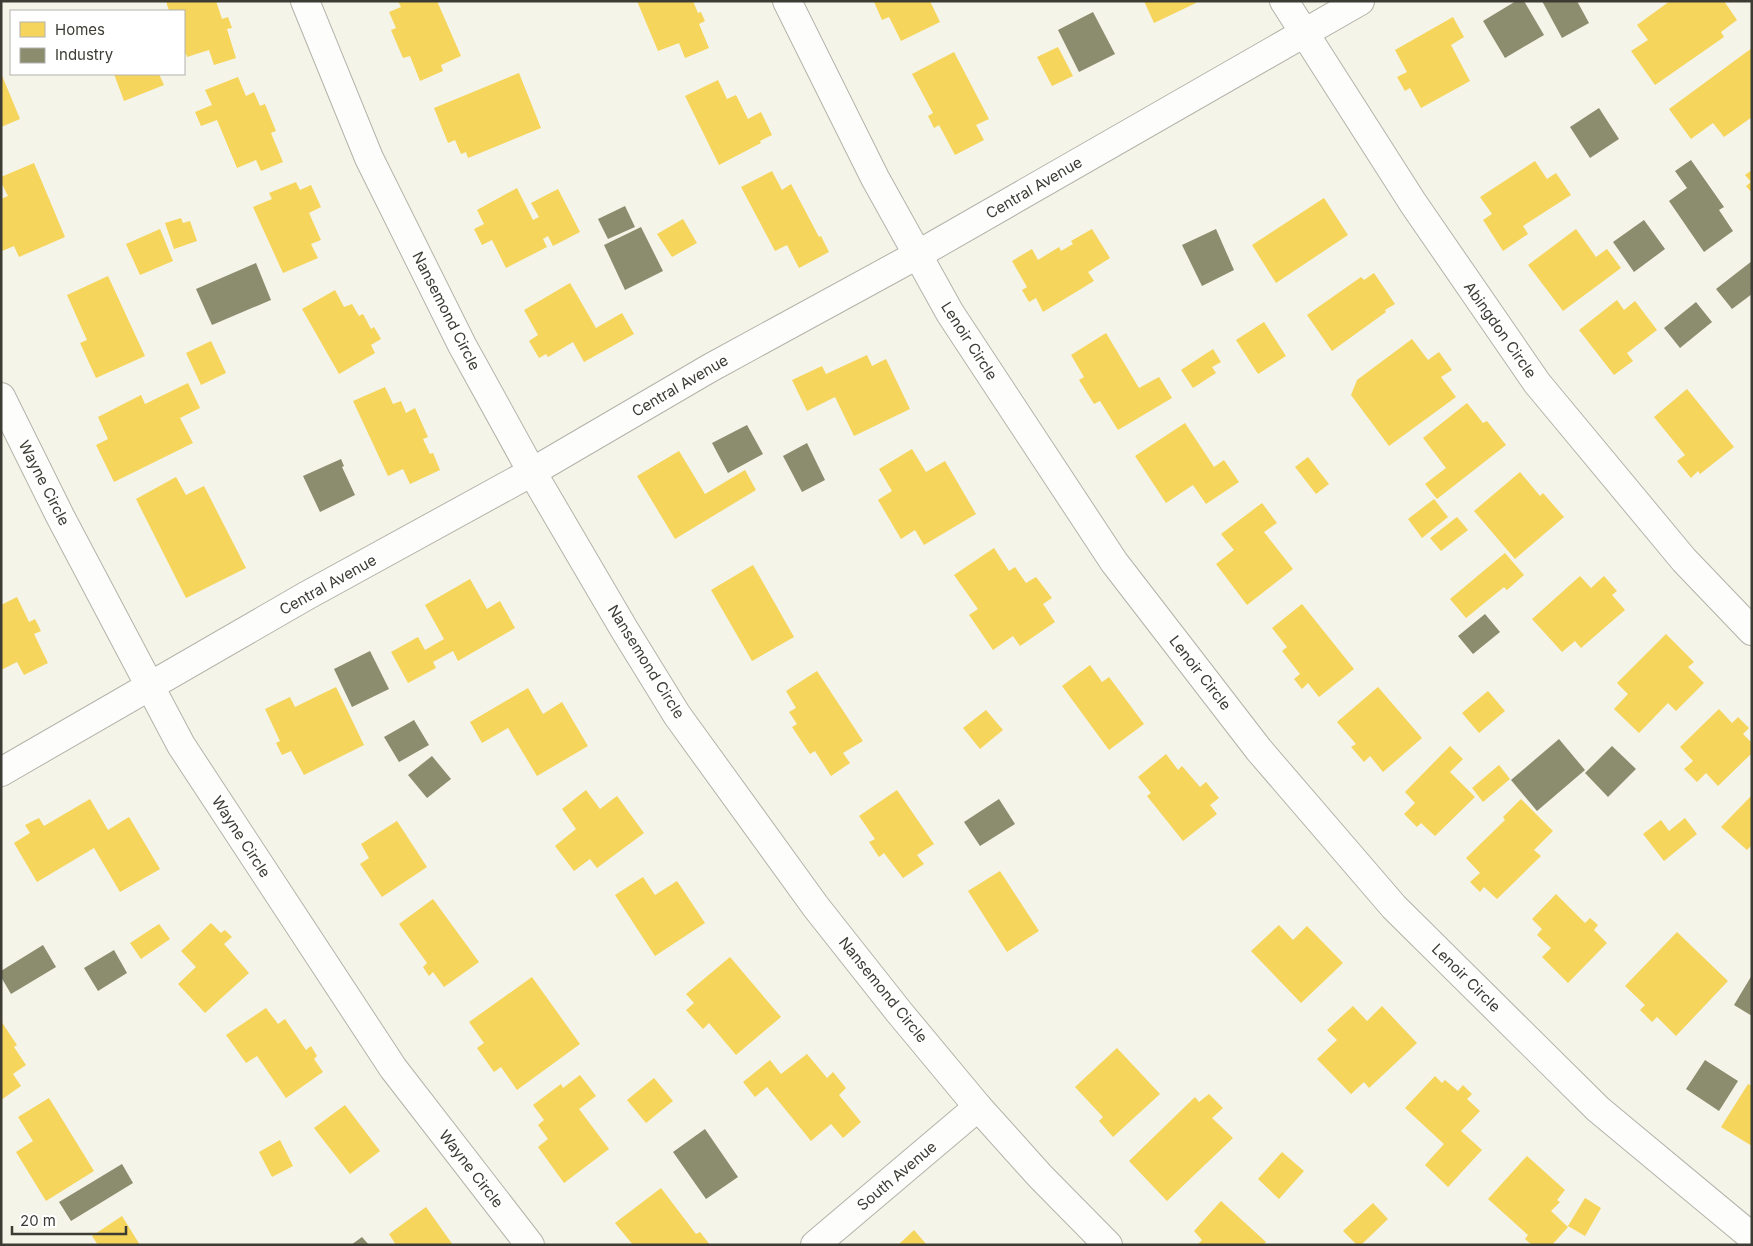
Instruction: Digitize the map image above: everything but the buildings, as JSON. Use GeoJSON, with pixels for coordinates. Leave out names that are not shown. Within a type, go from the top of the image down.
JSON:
{"type":"FeatureCollection","features":[{"type":"Feature","properties":{"kind":"street","name":"Nansemond Circle"},"geometry":{"type":"LineString","coordinates":[[305,1],[369,158],[462,345],[532,472],[624,629],[677,714],[816,907],[899,1012],[978,1107],[1040,1176],[1108,1245]]}},
{"type":"Feature","properties":{"kind":"street","name":"Lenoir Circle"},"geometry":{"type":"LineString","coordinates":[[786,1],[874,178],[950,313],[1114,562],[1259,750],[1394,907],[1598,1109],[1752,1237]]}},
{"type":"Feature","properties":{"kind":"street","name":"Abingdon Circle"},"geometry":{"type":"LineString","coordinates":[[1284,1],[1413,203],[1537,383],[1684,560],[1752,631]]}},
{"type":"Feature","properties":{"kind":"street","name":"Central Avenue"},"geometry":{"type":"LineString","coordinates":[[1,772],[306,596],[532,472],[710,368],[917,255],[1360,1]]}},
{"type":"Feature","properties":{"kind":"street","name":"Wayne Circle"},"geometry":{"type":"LineString","coordinates":[[1,397],[60,516],[181,746],[393,1068],[530,1245]]}},
{"type":"Feature","properties":{"kind":"street","name":"South Avenue"},"geometry":{"type":"LineString","coordinates":[[816,1245],[978,1107]]}}]}
